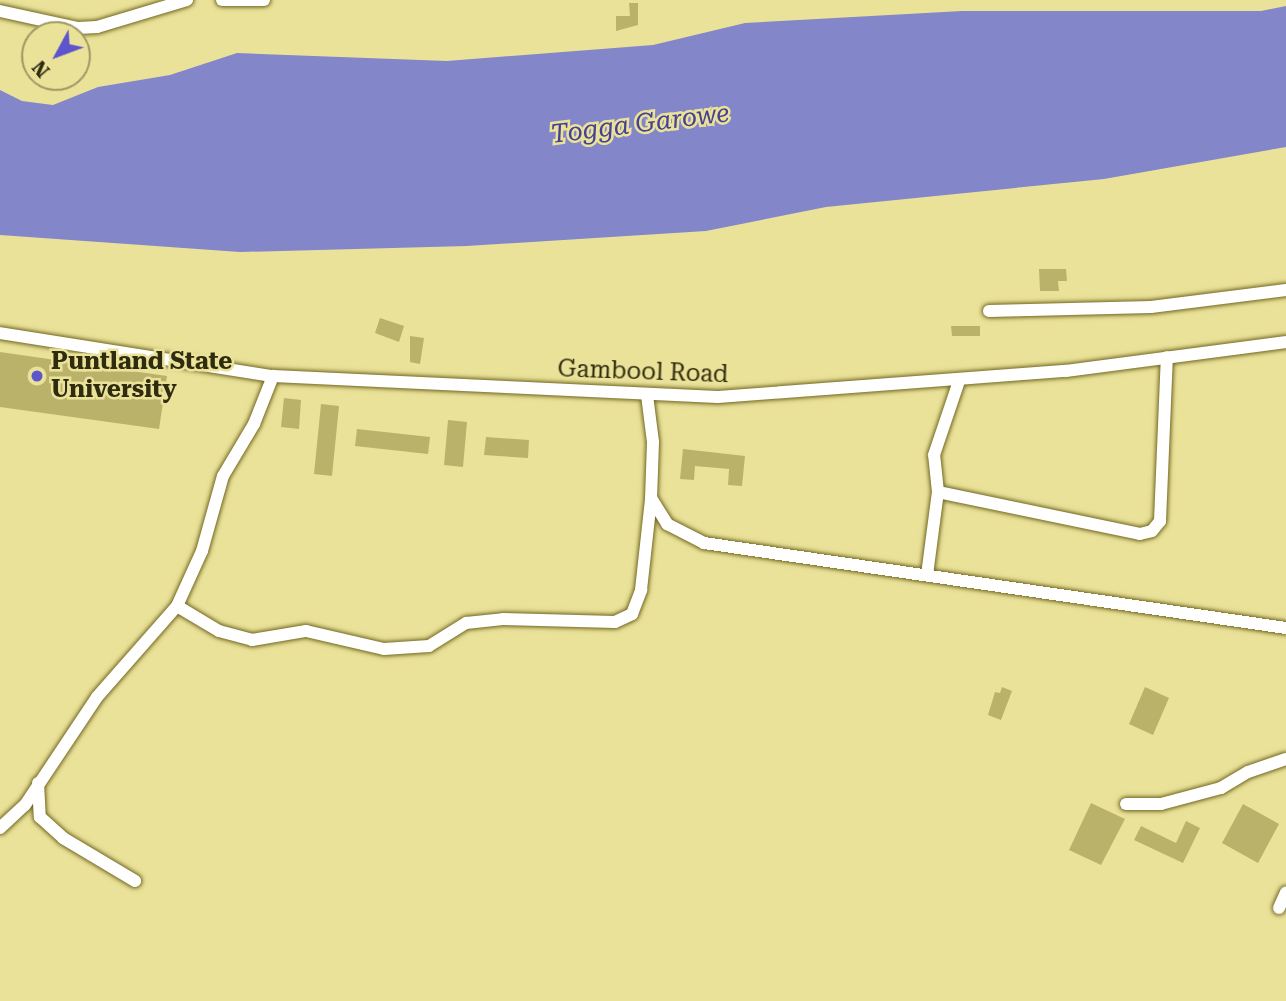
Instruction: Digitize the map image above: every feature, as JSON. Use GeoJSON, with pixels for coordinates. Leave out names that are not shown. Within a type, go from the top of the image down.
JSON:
{"type":"FeatureCollection","features":[{"type":"Feature","properties":{"kind":"street"},"geometry":{"type":"LineString","coordinates":[[0,11],[78,28],[97,27],[187,0]]}},
{"type":"Feature","properties":{"kind":"street"},"geometry":{"type":"LineString","coordinates":[[222,0],[264,0]]}},
{"type":"Feature","properties":{"kind":"street"},"geometry":{"type":"LineString","coordinates":[[989,311],[1151,307],[1286,290]]}},
{"type":"Feature","properties":{"kind":"street","name":"Gambool Road"},"geometry":{"type":"LineString","coordinates":[[0,332],[273,376],[647,395],[759,396],[959,381],[1286,342]]}},
{"type":"Feature","properties":{"kind":"street"},"geometry":{"type":"LineString","coordinates":[[938,492],[1140,534],[1152,531],[1160,522],[1167,357]]}},
{"type":"Feature","properties":{"kind":"street"},"geometry":{"type":"LineString","coordinates":[[0,828],[25,805],[38,782],[80,729],[97,697],[177,606],[202,551],[223,476],[254,424],[273,376]]}},
{"type":"Feature","properties":{"kind":"street"},"geometry":{"type":"LineString","coordinates":[[927,575],[938,492],[934,455],[959,381]]}},
{"type":"Feature","properties":{"kind":"street"},"geometry":{"type":"LineString","coordinates":[[177,606],[219,631],[252,640],[306,631],[384,649],[429,646],[466,623],[503,619],[615,622],[632,614],[641,590],[651,498],[653,442],[647,395]]}},
{"type":"Feature","properties":{"kind":"street"},"geometry":{"type":"LineString","coordinates":[[651,498],[667,524],[705,543],[1286,628]]}},
{"type":"Feature","properties":{"kind":"street"},"geometry":{"type":"LineString","coordinates":[[1126,804],[1161,804],[1221,788],[1248,772],[1286,759]]}},
{"type":"Feature","properties":{"kind":"street"},"geometry":{"type":"LineString","coordinates":[[38,782],[40,817],[62,838],[135,881]]}},
{"type":"Feature","properties":{"kind":"street"},"geometry":{"type":"LineString","coordinates":[[1279,908],[1286,892]]}},
{"type":"Feature","properties":{"kind":"water","name":"Togga Garowe"},"geometry":{"type":"Polygon","coordinates":[[[1286,6],[1286,147],[1104,179],[826,207],[706,231],[467,246],[240,252],[0,235],[0,90],[22,101],[53,105],[98,87],[170,75],[237,53],[447,61],[653,45],[745,23],[962,11],[1261,11],[1286,6]]]}},
{"type":"Feature","properties":{"kind":"building"},"geometry":{"type":"Polygon","coordinates":[[[629,3],[638,3],[638,25],[616,31],[616,16],[630,16],[629,3]]]}},
{"type":"Feature","properties":{"kind":"building"},"geometry":{"type":"Polygon","coordinates":[[[1039,269],[1066,269],[1067,281],[1058,281],[1059,291],[1040,291],[1039,269]]]}},
{"type":"Feature","properties":{"kind":"building"},"geometry":{"type":"Polygon","coordinates":[[[380,318],[404,326],[399,342],[375,333],[380,318]]]}},
{"type":"Feature","properties":{"kind":"building"},"geometry":{"type":"Polygon","coordinates":[[[951,326],[980,326],[980,336],[952,336],[951,326]]]}},
{"type":"Feature","properties":{"kind":"building"},"geometry":{"type":"Polygon","coordinates":[[[410,336],[424,338],[420,364],[410,362],[410,336]]]}},
{"type":"Feature","properties":{"kind":"building"},"geometry":{"type":"Polygon","coordinates":[[[0,352],[167,376],[159,429],[0,407],[0,352]]]}},
{"type":"Feature","properties":{"kind":"building"},"geometry":{"type":"Polygon","coordinates":[[[284,398],[301,400],[299,429],[281,427],[284,398]]]}},
{"type":"Feature","properties":{"kind":"building"},"geometry":{"type":"Polygon","coordinates":[[[321,404],[339,406],[332,476],[314,474],[321,404]]]}},
{"type":"Feature","properties":{"kind":"building"},"geometry":{"type":"Polygon","coordinates":[[[448,420],[467,422],[463,467],[444,465],[448,420]]]}},
{"type":"Feature","properties":{"kind":"building"},"geometry":{"type":"Polygon","coordinates":[[[357,429],[430,437],[428,454],[355,446],[357,429]]]}},
{"type":"Feature","properties":{"kind":"building"},"geometry":{"type":"Polygon","coordinates":[[[486,437],[529,440],[528,458],[484,455],[486,437]]]}},
{"type":"Feature","properties":{"kind":"building"},"geometry":{"type":"Polygon","coordinates":[[[683,449],[745,456],[742,486],[728,485],[729,469],[695,466],[694,480],[680,479],[683,449]]]}},
{"type":"Feature","properties":{"kind":"building"},"geometry":{"type":"Polygon","coordinates":[[[1002,687],[1012,691],[1001,720],[988,715],[995,692],[1000,693],[1002,687]]]}},
{"type":"Feature","properties":{"kind":"building"},"geometry":{"type":"Polygon","coordinates":[[[1145,687],[1169,698],[1153,735],[1129,724],[1145,687]]]}},
{"type":"Feature","properties":{"kind":"building"},"geometry":{"type":"Polygon","coordinates":[[[1091,803],[1125,819],[1101,865],[1069,850],[1091,803]]]}},
{"type":"Feature","properties":{"kind":"building"},"geometry":{"type":"Polygon","coordinates":[[[1243,804],[1279,824],[1258,863],[1222,843],[1243,804]]]}},
{"type":"Feature","properties":{"kind":"building"},"geometry":{"type":"Polygon","coordinates":[[[1186,821],[1200,828],[1183,863],[1134,840],[1141,826],[1176,843],[1186,821]]]}},
{"type":"Feature","properties":{"kind":"place","name":"Puntland State University"},"geometry":{"type":"Point","coordinates":[37,376]}}]}
